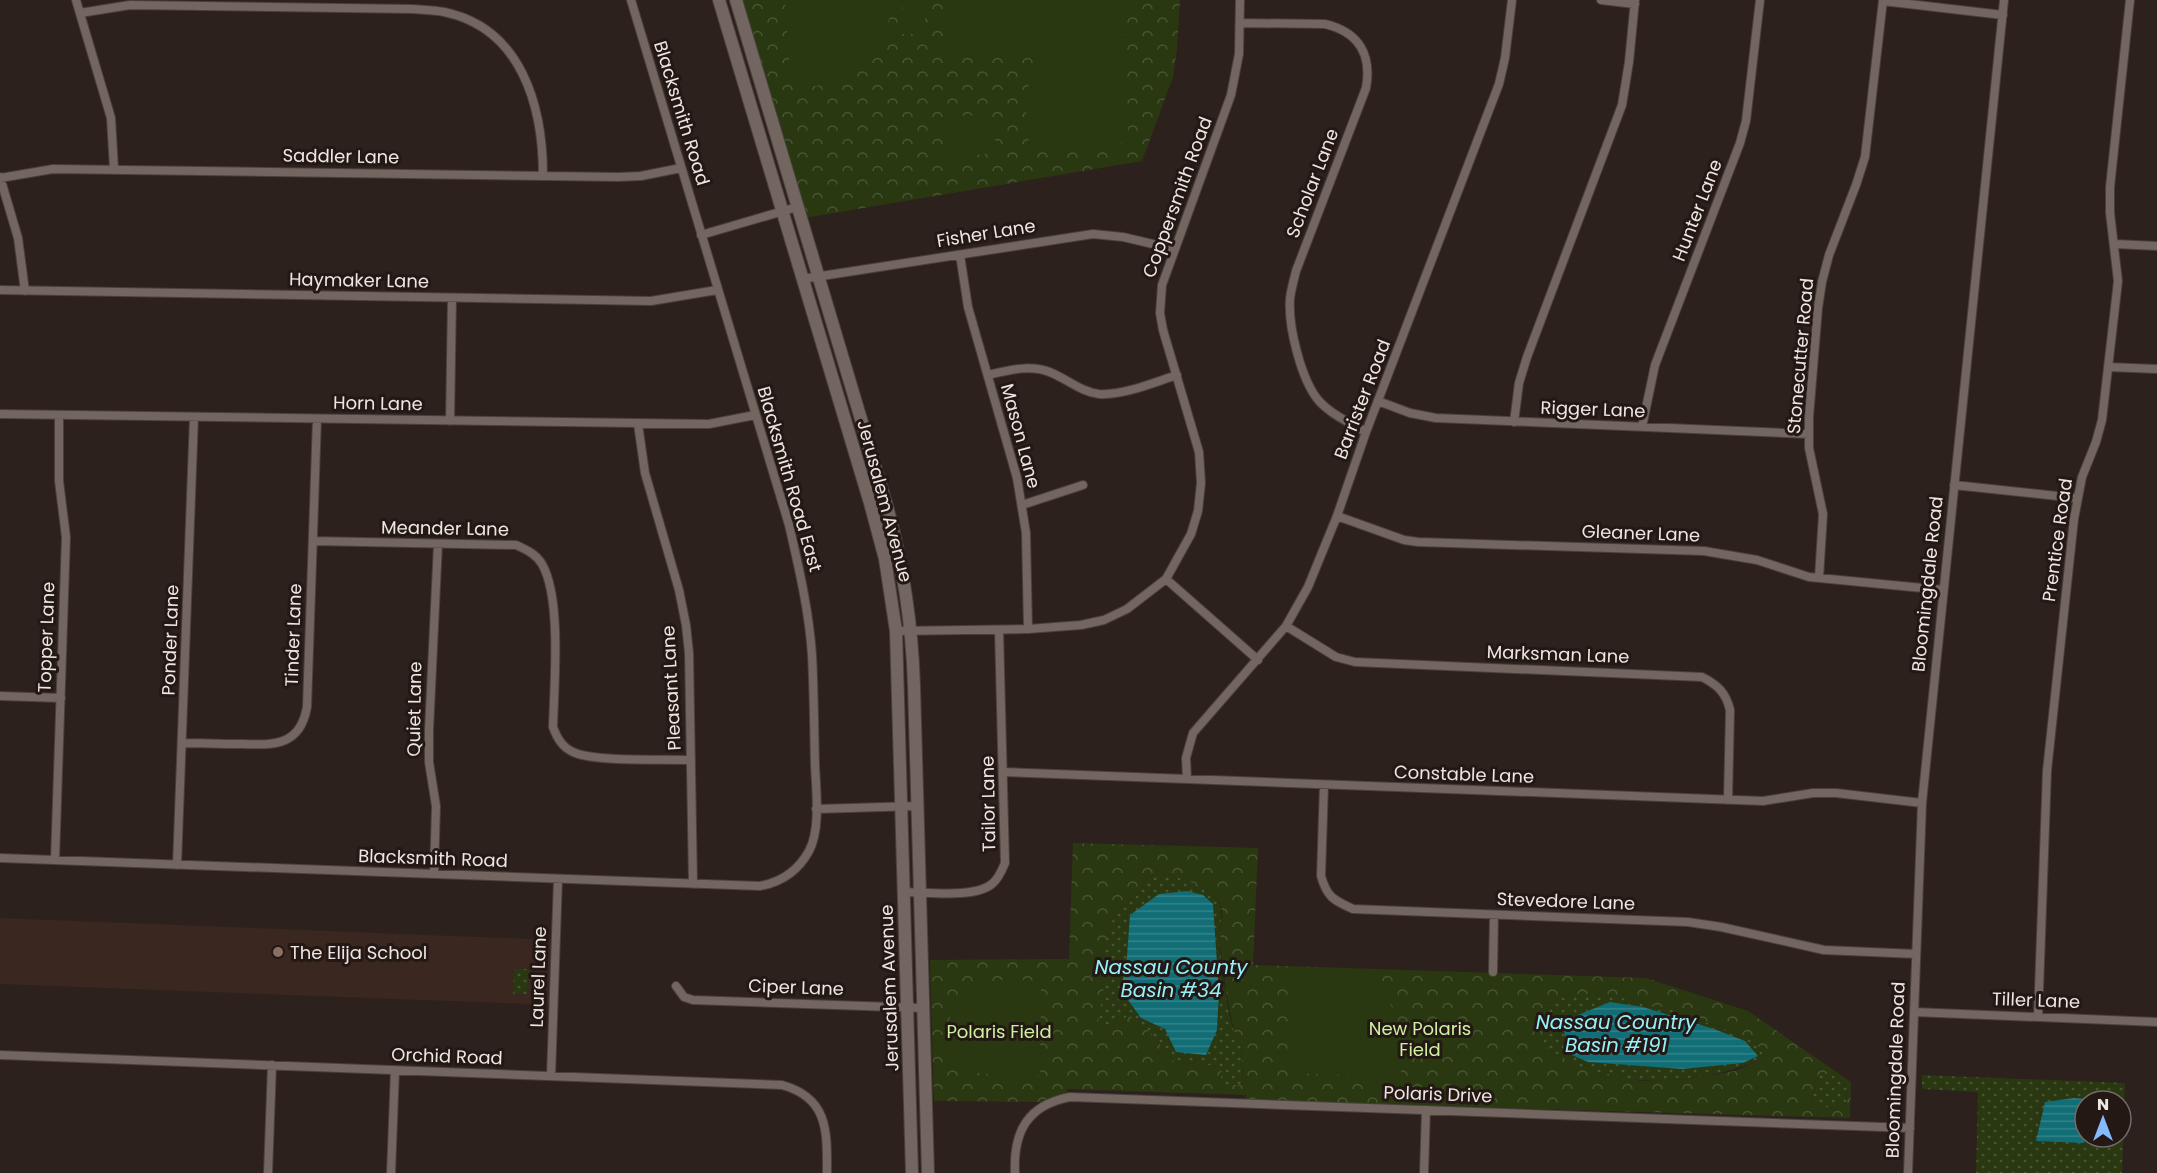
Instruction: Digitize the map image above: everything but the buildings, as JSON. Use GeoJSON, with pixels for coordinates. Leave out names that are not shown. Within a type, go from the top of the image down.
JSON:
{"type":"FeatureCollection","features":[{"type":"Feature","properties":{"kind":"main road","name":"Jerusalem Avenue"},"geometry":{"type":"LineString","coordinates":[[719,0],[885,559],[896,631],[912,1173]]}},
{"type":"Feature","properties":{"kind":"main road","name":"Jerusalem Avenue"},"geometry":{"type":"LineString","coordinates":[[736,0],[898,545],[912,631],[928,1173]]}},
{"type":"Feature","properties":{"kind":"main road"},"geometry":{"type":"LineString","coordinates":[[846,424],[862,419]]}},
{"type":"Feature","properties":{"kind":"street"},"geometry":{"type":"LineString","coordinates":[[76,0],[111,118],[114,169]]}},
{"type":"Feature","properties":{"kind":"street","name":"Blacksmith Road"},"geometry":{"type":"LineString","coordinates":[[631,0],[701,235]]}},
{"type":"Feature","properties":{"kind":"street","name":"Coppersmith Road"},"geometry":{"type":"LineString","coordinates":[[896,631],[1028,629],[1104,620],[1127,609],[1166,579],[1183,552],[1198,511],[1202,483],[1199,452],[1163,330],[1160,313],[1162,285],[1231,95],[1238,62],[1240,0]]}},
{"type":"Feature","properties":{"kind":"street","name":"Barrister Road"},"geometry":{"type":"LineString","coordinates":[[1186,778],[1186,758],[1193,733],[1286,626],[1308,587],[1337,516],[1366,432],[1499,84],[1505,58],[1512,0]]}},
{"type":"Feature","properties":{"kind":"street"},"geometry":{"type":"LineString","coordinates":[[1514,422],[1519,383],[1527,357],[1622,105],[1635,2],[1601,0]]}},
{"type":"Feature","properties":{"kind":"street","name":"Hunter Lane"},"geometry":{"type":"LineString","coordinates":[[1642,427],[1656,365],[1740,143],[1746,121],[1760,0]]}},
{"type":"Feature","properties":{"kind":"street"},"geometry":{"type":"LineString","coordinates":[[1883,0],[2003,15]]}},
{"type":"Feature","properties":{"kind":"street","name":"Stonecutter Road"},"geometry":{"type":"LineString","coordinates":[[1820,578],[1823,514],[1809,448],[1809,417],[1822,282],[1829,255],[1865,157],[1883,0]]}},
{"type":"Feature","properties":{"kind":"street","name":"Bloomingdale Road"},"geometry":{"type":"LineString","coordinates":[[1908,1173],[1922,803],[2004,0]]}},
{"type":"Feature","properties":{"kind":"street","name":"Prentice Road"},"geometry":{"type":"LineString","coordinates":[[2038,1017],[2047,771],[2076,498],[2102,420],[2118,280],[2110,213],[2110,187],[2130,0]]}},
{"type":"Feature","properties":{"kind":"street"},"geometry":{"type":"LineString","coordinates":[[80,13],[130,5],[412,9],[443,12],[457,16],[477,24],[492,34],[511,52],[522,69],[541,134],[543,176]]}},
{"type":"Feature","properties":{"kind":"street","name":"Scholar Lane"},"geometry":{"type":"LineString","coordinates":[[1240,23],[1335,26],[1357,41],[1367,61],[1369,72],[1366,88],[1296,271],[1290,299],[1291,324],[1302,364],[1315,395],[1343,420],[1366,432]]}},
{"type":"Feature","properties":{"kind":"street","name":"Saddler Lane"},"geometry":{"type":"LineString","coordinates":[[0,177],[53,169],[630,176],[681,168]]}},
{"type":"Feature","properties":{"kind":"street"},"geometry":{"type":"LineString","coordinates":[[0,177],[18,238],[25,291]]}},
{"type":"Feature","properties":{"kind":"street"},"geometry":{"type":"LineString","coordinates":[[701,235],[797,207]]}},
{"type":"Feature","properties":{"kind":"street","name":"Fisher Lane"},"geometry":{"type":"LineString","coordinates":[[802,279],[1093,234],[1123,237],[1174,249]]}},
{"type":"Feature","properties":{"kind":"street","name":"Blacksmith Road East"},"geometry":{"type":"LineString","coordinates":[[701,235],[789,525],[802,580],[812,655],[816,809]]}},
{"type":"Feature","properties":{"kind":"street"},"geometry":{"type":"LineString","coordinates":[[2115,244],[2157,246]]}},
{"type":"Feature","properties":{"kind":"street","name":"Mason Lane"},"geometry":{"type":"LineString","coordinates":[[960,255],[968,308],[1017,478],[1022,505],[1026,533],[1028,629]]}},
{"type":"Feature","properties":{"kind":"street","name":"Haymaker Lane"},"geometry":{"type":"LineString","coordinates":[[0,290],[658,301],[717,290]]}},
{"type":"Feature","properties":{"kind":"street"},"geometry":{"type":"LineString","coordinates":[[450,421],[452,298]]}},
{"type":"Feature","properties":{"kind":"street"},"geometry":{"type":"LineString","coordinates":[[2108,367],[2157,369]]}},
{"type":"Feature","properties":{"kind":"street"},"geometry":{"type":"LineString","coordinates":[[988,375],[1021,368],[1038,369],[1050,372],[1078,387],[1098,394],[1114,394],[1177,375]]}},
{"type":"Feature","properties":{"kind":"street","name":"Rigger Lane"},"geometry":{"type":"LineString","coordinates":[[1378,401],[1410,413],[1436,418],[1809,434]]}},
{"type":"Feature","properties":{"kind":"street","name":"Horn Lane"},"geometry":{"type":"LineString","coordinates":[[0,414],[638,424],[709,424],[755,415]]}},
{"type":"Feature","properties":{"kind":"street","name":"Topper Lane"},"geometry":{"type":"LineString","coordinates":[[55,860],[66,537],[59,482],[59,415]]}},
{"type":"Feature","properties":{"kind":"street","name":"Ponder Lane"},"geometry":{"type":"LineString","coordinates":[[177,865],[194,417]]}},
{"type":"Feature","properties":{"kind":"street","name":"Tinder Lane"},"geometry":{"type":"LineString","coordinates":[[183,743],[272,745],[291,738],[302,726],[307,707],[317,419]]}},
{"type":"Feature","properties":{"kind":"street","name":"Pleasant Lane"},"geometry":{"type":"LineString","coordinates":[[638,424],[645,473],[679,590],[686,625],[689,653],[693,884]]}},
{"type":"Feature","properties":{"kind":"street"},"geometry":{"type":"LineString","coordinates":[[1022,505],[1083,485]]}},
{"type":"Feature","properties":{"kind":"street"},"geometry":{"type":"LineString","coordinates":[[1954,485],[2076,498]]}},
{"type":"Feature","properties":{"kind":"street","name":"Gleaner Lane"},"geometry":{"type":"LineString","coordinates":[[1337,516],[1404,540],[1418,542],[1704,551],[1757,560],[1809,577],[1943,590]]}},
{"type":"Feature","properties":{"kind":"street","name":"Meander Lane"},"geometry":{"type":"LineString","coordinates":[[313,541],[516,545],[530,551],[541,563],[548,578],[555,622],[553,727],[556,737],[574,753],[592,757],[691,760]]}},
{"type":"Feature","properties":{"kind":"street","name":"Quiet Lane"},"geometry":{"type":"LineString","coordinates":[[434,874],[436,806],[428,742],[435,559],[438,544]]}},
{"type":"Feature","properties":{"kind":"street"},"geometry":{"type":"LineString","coordinates":[[1166,579],[1258,660]]}},
{"type":"Feature","properties":{"kind":"street","name":"Marksman Lane"},"geometry":{"type":"LineString","coordinates":[[1286,626],[1336,657],[1355,662],[1702,677],[1721,689],[1728,699],[1730,710],[1728,800]]}},
{"type":"Feature","properties":{"kind":"street","name":"Tailor Lane"},"geometry":{"type":"LineString","coordinates":[[904,892],[966,893],[984,889],[993,884],[1005,863],[999,630]]}},
{"type":"Feature","properties":{"kind":"street"},"geometry":{"type":"LineString","coordinates":[[0,696],[61,698]]}},
{"type":"Feature","properties":{"kind":"street","name":"Constable Lane"},"geometry":{"type":"LineString","coordinates":[[1004,772],[1763,801],[1813,793],[1836,793],[1922,803]]}},
{"type":"Feature","properties":{"kind":"street","name":"Stevedore Lane"},"geometry":{"type":"LineString","coordinates":[[1324,785],[1321,876],[1325,890],[1336,902],[1353,909],[1688,922],[1824,950],[1916,954]]}},
{"type":"Feature","properties":{"kind":"street"},"geometry":{"type":"LineString","coordinates":[[816,809],[917,806]]}},
{"type":"Feature","properties":{"kind":"street","name":"Blacksmith Road"},"geometry":{"type":"LineString","coordinates":[[0,858],[759,886],[783,879],[799,867],[813,839],[816,809]]}},
{"type":"Feature","properties":{"kind":"street","name":"Laurel Lane"},"geometry":{"type":"LineString","coordinates":[[551,1076],[558,879]]}},
{"type":"Feature","properties":{"kind":"street"},"geometry":{"type":"LineString","coordinates":[[1493,972],[1494,915]]}},
{"type":"Feature","properties":{"kind":"street","name":"Ciper Lane"},"geometry":{"type":"LineString","coordinates":[[676,986],[684,997],[693,1000],[922,1008]]}},
{"type":"Feature","properties":{"kind":"street","name":"Tiller Lane"},"geometry":{"type":"LineString","coordinates":[[1914,1012],[2157,1022]]}},
{"type":"Feature","properties":{"kind":"street","name":"Orchid Road"},"geometry":{"type":"LineString","coordinates":[[0,1055],[782,1084],[796,1088],[812,1099],[824,1120],[827,1173]]}},
{"type":"Feature","properties":{"kind":"street"},"geometry":{"type":"LineString","coordinates":[[268,1173],[272,1065]]}},
{"type":"Feature","properties":{"kind":"street"},"geometry":{"type":"LineString","coordinates":[[391,1173],[395,1070]]}},
{"type":"Feature","properties":{"kind":"street","name":"Polaris Drive"},"geometry":{"type":"LineString","coordinates":[[1015,1173],[1014,1155],[1018,1138],[1025,1124],[1035,1111],[1045,1105],[1057,1099],[1070,1097],[1910,1128]]}},
{"type":"Feature","properties":{"kind":"street"},"geometry":{"type":"LineString","coordinates":[[1424,1173],[1426,1110]]}},
{"type":"Feature","properties":{"kind":"shaded area","name":"The Elija School"},"geometry":{"type":"Polygon","coordinates":[[[0,918],[557,940],[554,1005],[0,984],[0,918]]]}},
{"type":"Feature","properties":{"kind":"green space"},"geometry":{"type":"Polygon","coordinates":[[[733,0],[1180,0],[1173,77],[1142,161],[798,219],[733,0]]]}},
{"type":"Feature","properties":{"kind":"green space"},"geometry":{"type":"Polygon","coordinates":[[[785,0],[891,0],[890,17],[875,47],[846,73],[817,86],[791,85],[785,0]]]}},
{"type":"Feature","properties":{"kind":"green space"},"geometry":{"type":"Polygon","coordinates":[[[903,0],[925,0],[925,34],[903,34],[903,0]]]}},
{"type":"Feature","properties":{"kind":"green space"},"geometry":{"type":"Polygon","coordinates":[[[945,0],[1123,0],[1122,45],[1129,143],[1030,149],[1026,114],[1027,95],[1031,80],[1050,58],[944,56],[945,0]]]}},
{"type":"Feature","properties":{"kind":"green space"},"geometry":{"type":"Polygon","coordinates":[[[970,115],[982,121],[990,129],[998,152],[947,159],[943,118],[970,115]]]}},
{"type":"Feature","properties":{"kind":"green space"},"geometry":{"type":"Polygon","coordinates":[[[1073,843],[1258,848],[1253,965],[1646,978],[1748,1011],[1851,1082],[1850,1118],[1246,1101],[1246,1095],[1067,1089],[1066,1098],[1051,1102],[934,1101],[930,960],[1069,959],[1073,843]],[[1167,874],[1147,877],[1140,893],[1119,909],[1111,923],[1102,953],[1106,973],[1097,1029],[1115,1024],[1129,1015],[1152,1034],[1173,1061],[1222,1067],[1221,1078],[1225,1085],[1243,1085],[1241,1047],[1236,1041],[1220,945],[1222,910],[1218,898],[1194,883],[1167,874]],[[1572,994],[1548,1003],[1542,1009],[1543,1044],[1575,1067],[1642,1081],[1687,1079],[1735,1071],[1762,1059],[1762,1050],[1749,1038],[1667,1008],[1605,994],[1572,994]],[[1819,1074],[1812,1098],[1815,1106],[1839,1106],[1846,1102],[1847,1086],[1832,1074],[1819,1074]]]}},
{"type":"Feature","properties":{"kind":"green space","name":"Nassau County Basin #34"},"geometry":{"type":"Polygon","coordinates":[[[1167,874],[1194,883],[1218,898],[1224,983],[1229,1014],[1241,1047],[1243,1086],[1225,1085],[1221,1078],[1222,1067],[1173,1061],[1152,1034],[1129,1016],[1115,1024],[1096,1029],[1106,973],[1102,953],[1111,923],[1119,909],[1140,893],[1147,877],[1167,874]]]}},
{"type":"Feature","properties":{"kind":"green space"},"geometry":{"type":"Polygon","coordinates":[[[514,969],[529,969],[528,994],[513,994],[514,969]]]}},
{"type":"Feature","properties":{"kind":"green space"},"geometry":{"type":"Polygon","coordinates":[[[1292,970],[1362,973],[1376,986],[1393,1009],[1397,1019],[1401,1043],[1401,1077],[1293,1073],[1288,1066],[1292,970]]]}},
{"type":"Feature","properties":{"kind":"green space","name":"Polaris Field"},"geometry":{"type":"Polygon","coordinates":[[[1005,979],[1041,981],[1040,1074],[1032,1078],[950,1070],[943,1031],[963,994],[1005,979]]]}},
{"type":"Feature","properties":{"kind":"green space","name":"Nassau Country Basin #191"},"geometry":{"type":"Polygon","coordinates":[[[1572,994],[1605,994],[1667,1008],[1749,1038],[1762,1050],[1762,1059],[1717,1073],[1671,1080],[1623,1078],[1577,1068],[1543,1044],[1542,1009],[1548,1003],[1572,994]]]}},
{"type":"Feature","properties":{"kind":"green space"},"geometry":{"type":"Polygon","coordinates":[[[1819,1074],[1832,1074],[1847,1086],[1846,1102],[1835,1107],[1815,1106],[1812,1098],[1819,1074]]]}},
{"type":"Feature","properties":{"kind":"green space"},"geometry":{"type":"Polygon","coordinates":[[[1922,1075],[2125,1083],[2125,1089],[2073,1089],[2073,1149],[2123,1149],[2122,1173],[1976,1173],[1978,1092],[1922,1089],[1922,1075]]]}},
{"type":"Feature","properties":{"kind":"water","name":"Nassau County Basin #34"},"geometry":{"type":"Polygon","coordinates":[[[1187,891],[1203,895],[1213,904],[1219,993],[1217,1030],[1206,1055],[1176,1052],[1165,1029],[1141,1018],[1121,990],[1127,956],[1130,915],[1159,894],[1187,891]]]}},
{"type":"Feature","properties":{"kind":"water","name":"Nassau Country Basin #191"},"geometry":{"type":"Polygon","coordinates":[[[1610,1002],[1643,1007],[1714,1029],[1745,1041],[1758,1056],[1743,1063],[1682,1069],[1588,1062],[1567,1053],[1563,1021],[1610,1002]]]}},
{"type":"Feature","properties":{"kind":"water"},"geometry":{"type":"Polygon","coordinates":[[[2073,1098],[2073,1143],[2036,1141],[2045,1102],[2073,1098]]]}},
{"type":"Feature","properties":{"kind":"place","name":"The Elija School"},"geometry":{"type":"Point","coordinates":[278,952]}},
{"type":"Feature","properties":{"kind":"park label","name":"New Polaris Field"},"geometry":{"type":"Point","coordinates":[1420,1038]}}]}
